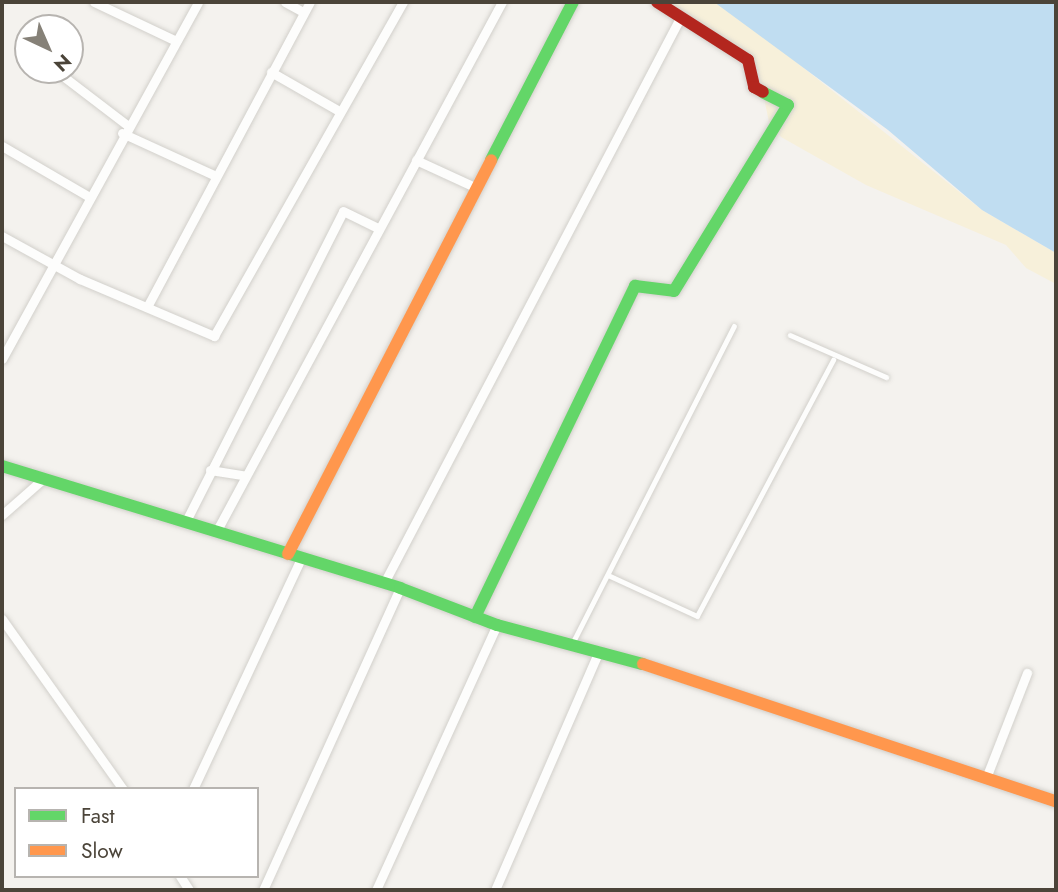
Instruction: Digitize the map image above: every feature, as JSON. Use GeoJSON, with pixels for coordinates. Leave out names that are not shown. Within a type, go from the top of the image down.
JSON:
{"type":"FeatureCollection","features":[{"type":"Feature","properties":{"kind":"street"},"geometry":{"type":"LineString","coordinates":[[94,2],[174,40]]}},
{"type":"Feature","properties":{"kind":"street"},"geometry":{"type":"LineString","coordinates":[[2,359],[88,196],[174,40],[198,2]]}},
{"type":"Feature","properties":{"kind":"street"},"geometry":{"type":"LineString","coordinates":[[285,2],[303,12]]}},
{"type":"Feature","properties":{"kind":"street"},"geometry":{"type":"LineString","coordinates":[[148,307],[310,2]]}},
{"type":"Feature","properties":{"kind":"street"},"geometry":{"type":"LineString","coordinates":[[2,236],[52,264],[214,336],[403,2]]}},
{"type":"Feature","properties":{"kind":"street"},"geometry":{"type":"LineString","coordinates":[[216,532],[502,2]]}},
{"type":"Feature","properties":{"kind":"street"},"geometry":{"type":"LineString","coordinates":[[288,554],[573,2]]}},
{"type":"Feature","properties":{"kind":"street"},"geometry":{"type":"LineString","coordinates":[[475,617],[635,286],[674,291],[788,105],[754,87],[748,61],[657,2]]}},
{"type":"Feature","properties":{"kind":"street"},"geometry":{"type":"LineString","coordinates":[[384,583],[680,18]]}},
{"type":"Feature","properties":{"kind":"street"},"geometry":{"type":"LineString","coordinates":[[271,72],[339,111]]}},
{"type":"Feature","properties":{"kind":"street"},"geometry":{"type":"LineString","coordinates":[[72,84],[125,129],[216,176]]}},
{"type":"Feature","properties":{"kind":"street"},"geometry":{"type":"LineString","coordinates":[[2,146],[88,196]]}},
{"type":"Feature","properties":{"kind":"street"},"geometry":{"type":"LineString","coordinates":[[416,160],[477,188]]}},
{"type":"Feature","properties":{"kind":"street"},"geometry":{"type":"LineString","coordinates":[[186,521],[343,211],[379,228]]}},
{"type":"Feature","properties":{"kind":"street"},"geometry":{"type":"LineString","coordinates":[[2,466],[400,588],[496,625],[573,641],[1056,801]]}},
{"type":"Feature","properties":{"kind":"street"},"geometry":{"type":"LineString","coordinates":[[211,470],[246,476]]}},
{"type":"Feature","properties":{"kind":"street"},"geometry":{"type":"LineString","coordinates":[[2,515],[43,479]]}},
{"type":"Feature","properties":{"kind":"street"},"geometry":{"type":"LineString","coordinates":[[194,787],[301,558]]}},
{"type":"Feature","properties":{"kind":"street"},"geometry":{"type":"LineString","coordinates":[[263,890],[400,588]]}},
{"type":"Feature","properties":{"kind":"street"},"geometry":{"type":"LineString","coordinates":[[2,619],[122,787]]}},
{"type":"Feature","properties":{"kind":"street"},"geometry":{"type":"LineString","coordinates":[[376,890],[496,625]]}},
{"type":"Feature","properties":{"kind":"street"},"geometry":{"type":"LineString","coordinates":[[495,890],[599,651]]}},
{"type":"Feature","properties":{"kind":"street"},"geometry":{"type":"LineString","coordinates":[[986,778],[1027,673]]}},
{"type":"Feature","properties":{"kind":"lane"},"geometry":{"type":"LineString","coordinates":[[573,641],[734,326]]}},
{"type":"Feature","properties":{"kind":"lane"},"geometry":{"type":"LineString","coordinates":[[790,335],[833,360],[886,377]]}},
{"type":"Feature","properties":{"kind":"lane"},"geometry":{"type":"LineString","coordinates":[[608,575],[696,617],[833,360]]}},
{"type":"Feature","properties":{"kind":"sand"},"geometry":{"type":"Polygon","coordinates":[[[663,2],[721,2],[982,210],[1056,253],[1056,284],[1026,268],[1006,245],[866,185],[781,137],[769,122],[758,69],[663,2]]]}},
{"type":"Feature","properties":{"kind":"water"},"geometry":{"type":"Polygon","coordinates":[[[714,2],[1056,2],[1056,253],[982,210],[888,130],[714,2]]]}},
{"type":"Feature","properties":{"kind":"traffic: fast"},"geometry":{"type":"LineString","coordinates":[[491,160],[573,2]]}},
{"type":"Feature","properties":{"kind":"traffic: fast"},"geometry":{"type":"LineString","coordinates":[[475,617],[635,286],[674,291],[788,105],[763,92]]}},
{"type":"Feature","properties":{"kind":"traffic: fast"},"geometry":{"type":"LineString","coordinates":[[2,466],[400,588],[497,625],[643,664]]}},
{"type":"Feature","properties":{"kind":"traffic: slow"},"geometry":{"type":"LineString","coordinates":[[288,554],[491,160]]}},
{"type":"Feature","properties":{"kind":"traffic: slow"},"geometry":{"type":"LineString","coordinates":[[643,664],[1056,801]]}},
{"type":"Feature","properties":{"kind":"traffic: jam"},"geometry":{"type":"LineString","coordinates":[[657,2],[748,60],[754,87],[763,92]]}}]}
